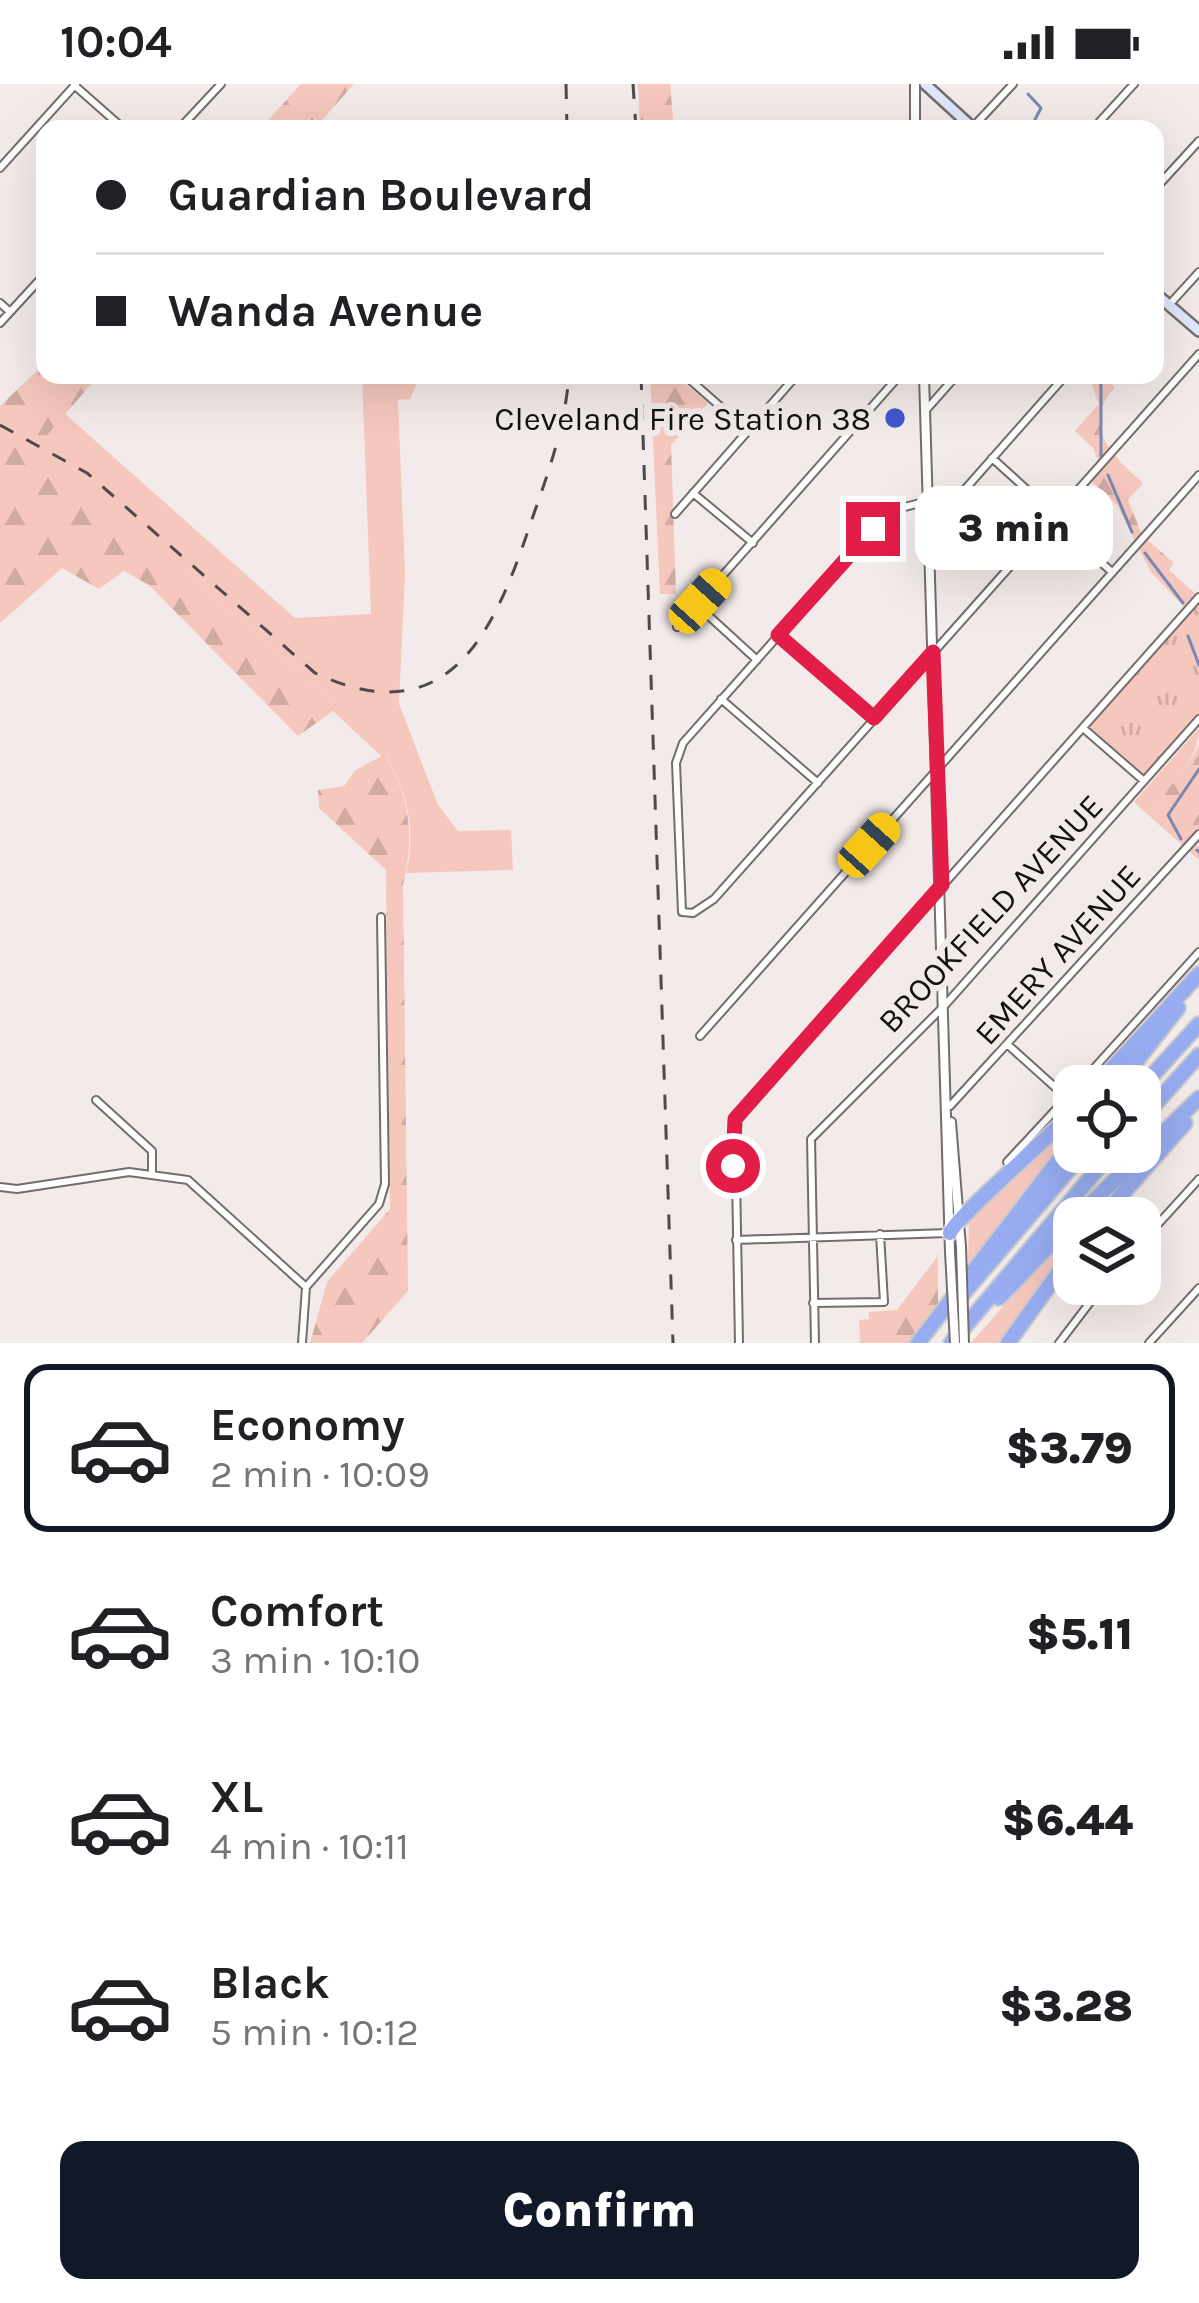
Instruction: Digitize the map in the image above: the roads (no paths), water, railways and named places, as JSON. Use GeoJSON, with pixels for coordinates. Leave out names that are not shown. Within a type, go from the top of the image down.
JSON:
{"type":"FeatureCollection","features":[{"type":"Feature","properties":{"kind":"highway"},"geometry":{"type":"LineString","coordinates":[[1116,1065],[1199,977]]}},
{"type":"Feature","properties":{"kind":"highway"},"geometry":{"type":"LineString","coordinates":[[1134,1065],[1199,977]]}},
{"type":"Feature","properties":{"kind":"highway"},"geometry":{"type":"LineString","coordinates":[[1161,1067],[1199,1024]]}},
{"type":"Feature","properties":{"kind":"highway"},"geometry":{"type":"LineString","coordinates":[[1161,1098],[1199,1055]]}},
{"type":"Feature","properties":{"kind":"highway"},"geometry":{"type":"LineString","coordinates":[[1098,1197],[1199,1098]]}},
{"type":"Feature","properties":{"kind":"highway"},"geometry":{"type":"LineString","coordinates":[[1120,1197],[1199,1108]]}},
{"type":"Feature","properties":{"kind":"highway"},"geometry":{"type":"LineString","coordinates":[[955,1233],[960,1215],[996,1186],[1053,1124]]}},
{"type":"Feature","properties":{"kind":"highway"},"geometry":{"type":"LineString","coordinates":[[921,1343],[1053,1168]]}},
{"type":"Feature","properties":{"kind":"highway"},"geometry":{"type":"LineString","coordinates":[[921,1343],[1066,1173]]}},
{"type":"Feature","properties":{"kind":"highway"},"geometry":{"type":"LineString","coordinates":[[958,1343],[1095,1173]]}},
{"type":"Feature","properties":{"kind":"highway"},"geometry":{"type":"LineString","coordinates":[[959,1196],[976,1198],[996,1186]]}},
{"type":"Feature","properties":{"kind":"highway"},"geometry":{"type":"LineString","coordinates":[[958,1343],[1053,1242]]}},
{"type":"Feature","properties":{"kind":"highway"},"geometry":{"type":"LineString","coordinates":[[1008,1343],[1053,1280]]}},
{"type":"Feature","properties":{"kind":"main road"},"geometry":{"type":"LineString","coordinates":[[925,84],[964,120]]}},
{"type":"Feature","properties":{"kind":"main road"},"geometry":{"type":"LineString","coordinates":[[1164,300],[1199,332]]}},
{"type":"Feature","properties":{"kind":"street"},"geometry":{"type":"LineString","coordinates":[[187,120],[221,84]]}},
{"type":"Feature","properties":{"kind":"street"},"geometry":{"type":"LineString","coordinates":[[913,120],[915,84]]}},
{"type":"Feature","properties":{"kind":"street"},"geometry":{"type":"LineString","coordinates":[[980,120],[1013,84]]}},
{"type":"Feature","properties":{"kind":"street"},"geometry":{"type":"LineString","coordinates":[[1101,120],[1134,84]]}},
{"type":"Feature","properties":{"kind":"street"},"geometry":{"type":"LineString","coordinates":[[43,120],[75,85],[114,120]]}},
{"type":"Feature","properties":{"kind":"street"},"geometry":{"type":"LineString","coordinates":[[0,168],[36,128]]}},
{"type":"Feature","properties":{"kind":"street"},"geometry":{"type":"LineString","coordinates":[[1164,179],[1199,141]]}},
{"type":"Feature","properties":{"kind":"street"},"geometry":{"type":"LineString","coordinates":[[1169,305],[1199,272]]}},
{"type":"Feature","properties":{"kind":"street"},"geometry":{"type":"LineString","coordinates":[[0,323],[36,284]]}},
{"type":"Feature","properties":{"kind":"street"},"geometry":{"type":"LineString","coordinates":[[0,303],[10,312]]}},
{"type":"Feature","properties":{"kind":"street"},"geometry":{"type":"LineString","coordinates":[[928,501],[889,511],[677,754],[682,912],[693,914],[714,899],[1199,354]]}},
{"type":"Feature","properties":{"kind":"street"},"geometry":{"type":"LineString","coordinates":[[698,384],[747,430]]}},
{"type":"Feature","properties":{"kind":"street"},"geometry":{"type":"LineString","coordinates":[[675,514],[788,384]]}},
{"type":"Feature","properties":{"kind":"street"},"geometry":{"type":"LineString","coordinates":[[677,627],[892,384]]}},
{"type":"Feature","properties":{"kind":"street"},"geometry":{"type":"LineString","coordinates":[[925,384],[950,1106],[945,1144],[955,1233],[961,1247],[958,1343]]}},
{"type":"Feature","properties":{"kind":"street"},"geometry":{"type":"LineString","coordinates":[[926,410],[949,384]]}},
{"type":"Feature","properties":{"kind":"street"},"geometry":{"type":"LineString","coordinates":[[929,530],[1058,384]]}},
{"type":"Feature","properties":{"kind":"street"},"geometry":{"type":"LineString","coordinates":[[992,458],[1112,572]]}},
{"type":"Feature","properties":{"kind":"street"},"geometry":{"type":"LineString","coordinates":[[700,1036],[1199,475]]}},
{"type":"Feature","properties":{"kind":"street"},"geometry":{"type":"LineString","coordinates":[[693,493],[753,542]]}},
{"type":"Feature","properties":{"kind":"street"},"geometry":{"type":"LineString","coordinates":[[740,1343],[732,1125],[1199,597]]}},
{"type":"Feature","properties":{"kind":"street"},"geometry":{"type":"LineString","coordinates":[[697,605],[757,660]]}},
{"type":"Feature","properties":{"kind":"street"},"geometry":{"type":"LineString","coordinates":[[778,635],[874,718]]}},
{"type":"Feature","properties":{"kind":"street"},"geometry":{"type":"LineString","coordinates":[[722,699],[818,782]]}},
{"type":"Feature","properties":{"kind":"street","name":"BROOKFIELD AVENUE"},"geometry":{"type":"LineString","coordinates":[[811,1238],[807,1149],[813,1137],[946,1004],[1199,719]]}},
{"type":"Feature","properties":{"kind":"street"},"geometry":{"type":"LineString","coordinates":[[1083,728],[1144,781]]}},
{"type":"Feature","properties":{"kind":"street","name":"EMERY AVENUE"},"geometry":{"type":"LineString","coordinates":[[950,1106],[1199,834]]}},
{"type":"Feature","properties":{"kind":"street"},"geometry":{"type":"LineString","coordinates":[[302,1343],[306,1287],[379,1204],[385,1184],[381,917]]}},
{"type":"Feature","properties":{"kind":"street"},"geometry":{"type":"LineString","coordinates":[[1097,1065],[1199,952]]}},
{"type":"Feature","properties":{"kind":"street"},"geometry":{"type":"LineString","coordinates":[[1007,1044],[1053,1087]]}},
{"type":"Feature","properties":{"kind":"street"},"geometry":{"type":"LineString","coordinates":[[96,1100],[152,1151],[152,1172]]}},
{"type":"Feature","properties":{"kind":"street"},"geometry":{"type":"LineString","coordinates":[[1007,1162],[1053,1120]]}},
{"type":"Feature","properties":{"kind":"street"},"geometry":{"type":"LineString","coordinates":[[950,1121],[955,1130],[960,1215]]}},
{"type":"Feature","properties":{"kind":"street"},"geometry":{"type":"LineString","coordinates":[[0,1187],[152,1172],[188,1180],[306,1287]]}},
{"type":"Feature","properties":{"kind":"street"},"geometry":{"type":"LineString","coordinates":[[1161,1221],[1199,1179]]}},
{"type":"Feature","properties":{"kind":"street"},"geometry":{"type":"LineString","coordinates":[[736,1240],[955,1233]]}},
{"type":"Feature","properties":{"kind":"street"},"geometry":{"type":"LineString","coordinates":[[955,1233],[950,1252],[958,1343]]}},
{"type":"Feature","properties":{"kind":"street"},"geometry":{"type":"LineString","coordinates":[[813,1303],[884,1302],[880,1234]]}},
{"type":"Feature","properties":{"kind":"street"},"geometry":{"type":"LineString","coordinates":[[811,1238],[814,1343]]}},
{"type":"Feature","properties":{"kind":"street"},"geometry":{"type":"LineString","coordinates":[[1149,1343],[1199,1288]]}},
{"type":"Feature","properties":{"kind":"street"},"geometry":{"type":"LineString","coordinates":[[1059,1343],[1088,1305]]}},
{"type":"Feature","properties":{"kind":"waterway"},"geometry":{"type":"LineString","coordinates":[[1028,94],[1041,108],[1035,120]]}},
{"type":"Feature","properties":{"kind":"waterway"},"geometry":{"type":"LineString","coordinates":[[1100,384],[1101,456]]}},
{"type":"Feature","properties":{"kind":"waterway"},"geometry":{"type":"LineString","coordinates":[[1108,475],[1132,532]]}},
{"type":"Feature","properties":{"kind":"waterway"},"geometry":{"type":"LineString","coordinates":[[1145,553],[1183,603]]}},
{"type":"Feature","properties":{"kind":"waterway"},"geometry":{"type":"LineString","coordinates":[[1188,636],[1199,665]]}},
{"type":"Feature","properties":{"kind":"waterway"},"geometry":{"type":"LineString","coordinates":[[1181,839],[1168,815],[1199,769]]}},
{"type":"Feature","properties":{"kind":"railway"},"geometry":{"type":"LineString","coordinates":[[566,84],[567,120]]}},
{"type":"Feature","properties":{"kind":"railway"},"geometry":{"type":"LineString","coordinates":[[633,84],[635,120]]}},
{"type":"Feature","properties":{"kind":"railway"},"geometry":{"type":"LineString","coordinates":[[0,425],[87,473],[315,673],[363,689],[402,691],[435,681],[462,660],[503,596],[550,466],[568,384]]}},
{"type":"Feature","properties":{"kind":"railway"},"geometry":{"type":"LineString","coordinates":[[641,384],[673,1343]]}},
{"type":"Feature","properties":{"kind":"place","name":"Cleveland Fire Station 38"},"geometry":{"type":"Point","coordinates":[895,418]}}]}
